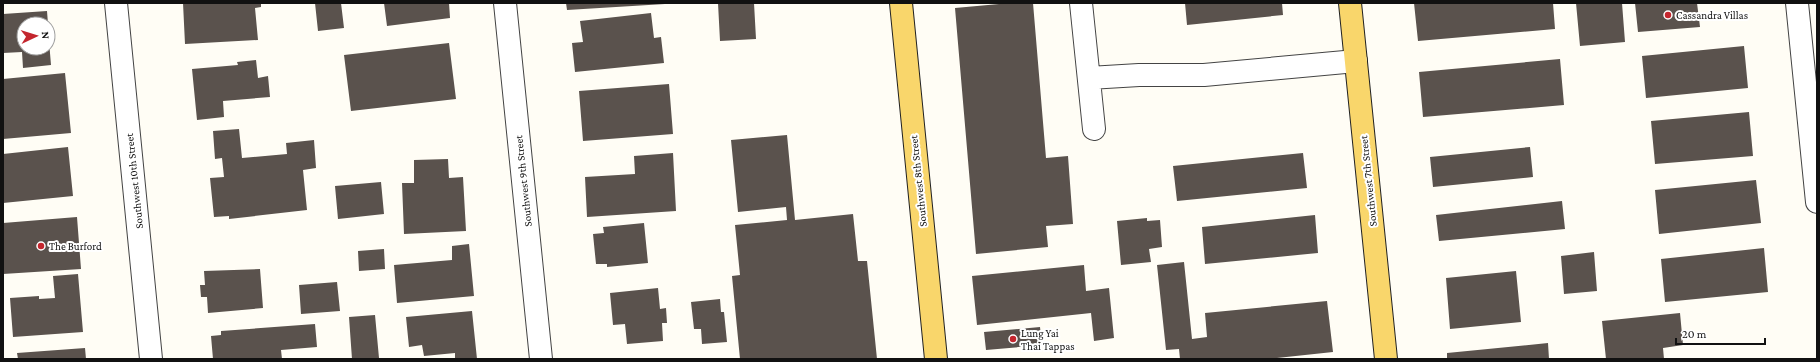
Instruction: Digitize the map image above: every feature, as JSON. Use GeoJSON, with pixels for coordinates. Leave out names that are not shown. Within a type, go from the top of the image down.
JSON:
{"type":"FeatureCollection","features":[{"type":"Feature","properties":{"kind":"main road","name":"Southwest 8th Street"},"geometry":{"type":"LineString","coordinates":[[901,3],[936,359]]}},
{"type":"Feature","properties":{"kind":"main road","name":"Southwest 7th Street"},"geometry":{"type":"LineString","coordinates":[[1350,3],[1386,359]]}},
{"type":"Feature","properties":{"kind":"street","name":"Southwest 10th Street"},"geometry":{"type":"LineString","coordinates":[[116,3],[151,359]]}},
{"type":"Feature","properties":{"kind":"street","name":"Southwest 9th Street"},"geometry":{"type":"LineString","coordinates":[[505,3],[541,359]]}},
{"type":"Feature","properties":{"kind":"street"},"geometry":{"type":"LineString","coordinates":[[1081,3],[1094,129]]}},
{"type":"Feature","properties":{"kind":"street"},"geometry":{"type":"LineString","coordinates":[[1797,3],[1817,202]]}},
{"type":"Feature","properties":{"kind":"street"},"geometry":{"type":"LineString","coordinates":[[1089,78],[1139,75],[1204,75],[1356,61]]}},
{"type":"Feature","properties":{"kind":"building"},"geometry":{"type":"Polygon","coordinates":[[[183,3],[261,3],[261,7],[255,8],[258,40],[185,44],[183,3]]]}},
{"type":"Feature","properties":{"kind":"building"},"geometry":{"type":"Polygon","coordinates":[[[315,3],[341,3],[344,28],[318,31],[315,3]]]}},
{"type":"Feature","properties":{"kind":"building"},"geometry":{"type":"Polygon","coordinates":[[[384,3],[449,3],[450,18],[387,26],[384,3]]]}},
{"type":"Feature","properties":{"kind":"building"},"geometry":{"type":"Polygon","coordinates":[[[566,3],[665,3],[665,4],[567,10],[566,3]]]}},
{"type":"Feature","properties":{"kind":"building"},"geometry":{"type":"Polygon","coordinates":[[[718,3],[754,3],[756,39],[720,41],[718,3]]]}},
{"type":"Feature","properties":{"kind":"building"},"geometry":{"type":"Polygon","coordinates":[[[1010,3],[1033,3],[1046,158],[1068,156],[1073,224],[1046,226],[1048,247],[976,254],[955,8],[1010,3]]]}},
{"type":"Feature","properties":{"kind":"building"},"geometry":{"type":"Polygon","coordinates":[[[1185,3],[1282,3],[1283,15],[1187,25],[1185,3]]]}},
{"type":"Feature","properties":{"kind":"building"},"geometry":{"type":"Polygon","coordinates":[[[1414,3],[1553,3],[1555,29],[1418,41],[1414,3]]]}},
{"type":"Feature","properties":{"kind":"building"},"geometry":{"type":"Polygon","coordinates":[[[1576,3],[1622,3],[1625,42],[1580,46],[1576,3]]]}},
{"type":"Feature","properties":{"kind":"building","name":"Cassandra Villas"},"geometry":{"type":"Polygon","coordinates":[[[1635,3],[1697,3],[1700,27],[1638,32],[1635,3]]]}},
{"type":"Feature","properties":{"kind":"building"},"geometry":{"type":"Polygon","coordinates":[[[47,11],[47,16],[16,16],[16,52],[3,53],[3,14],[47,11]]]}},
{"type":"Feature","properties":{"kind":"building"},"geometry":{"type":"Polygon","coordinates":[[[651,13],[654,38],[661,37],[664,63],[575,72],[572,43],[583,42],[580,21],[651,13]]]}},
{"type":"Feature","properties":{"kind":"building"},"geometry":{"type":"Polygon","coordinates":[[[449,43],[456,99],[351,111],[344,55],[449,43]]]}},
{"type":"Feature","properties":{"kind":"building"},"geometry":{"type":"Polygon","coordinates":[[[1744,46],[1748,88],[1646,98],[1642,56],[1744,46]]]}},
{"type":"Feature","properties":{"kind":"building"},"geometry":{"type":"Polygon","coordinates":[[[22,56],[50,56],[51,65],[23,68],[22,56]]]}},
{"type":"Feature","properties":{"kind":"building"},"geometry":{"type":"Polygon","coordinates":[[[1560,59],[1564,105],[1423,117],[1419,72],[1560,59]]]}},
{"type":"Feature","properties":{"kind":"building"},"geometry":{"type":"Polygon","coordinates":[[[256,60],[258,78],[268,76],[270,97],[223,101],[224,117],[197,120],[192,69],[238,65],[237,62],[256,60]]]}},
{"type":"Feature","properties":{"kind":"building"},"geometry":{"type":"Polygon","coordinates":[[[65,73],[71,133],[3,139],[3,79],[65,73]]]}},
{"type":"Feature","properties":{"kind":"building"},"geometry":{"type":"Polygon","coordinates":[[[669,84],[673,134],[583,141],[579,91],[669,84]]]}},
{"type":"Feature","properties":{"kind":"building"},"geometry":{"type":"Polygon","coordinates":[[[1749,112],[1753,156],[1655,164],[1651,121],[1749,112]]]}},
{"type":"Feature","properties":{"kind":"building"},"geometry":{"type":"Polygon","coordinates":[[[239,129],[242,158],[287,154],[286,143],[314,140],[316,168],[303,170],[307,210],[229,219],[229,216],[214,217],[210,178],[224,177],[222,158],[215,159],[213,131],[239,129]]]}},
{"type":"Feature","properties":{"kind":"building"},"geometry":{"type":"Polygon","coordinates":[[[787,135],[795,220],[853,214],[858,261],[867,261],[877,359],[740,359],[732,276],[740,275],[735,225],[787,220],[786,207],[738,212],[731,140],[787,135]]]}},
{"type":"Feature","properties":{"kind":"building"},"geometry":{"type":"Polygon","coordinates":[[[68,147],[73,196],[3,203],[3,154],[68,147]]]}},
{"type":"Feature","properties":{"kind":"building"},"geometry":{"type":"Polygon","coordinates":[[[1530,147],[1533,177],[1433,187],[1430,157],[1530,147]]]}},
{"type":"Feature","properties":{"kind":"building"},"geometry":{"type":"Polygon","coordinates":[[[673,153],[676,211],[587,217],[585,177],[635,174],[634,156],[673,153]]]}},
{"type":"Feature","properties":{"kind":"building"},"geometry":{"type":"Polygon","coordinates":[[[1303,153],[1307,188],[1177,201],[1173,166],[1303,153]]]}},
{"type":"Feature","properties":{"kind":"building"},"geometry":{"type":"Polygon","coordinates":[[[448,159],[449,178],[463,177],[466,231],[404,234],[402,183],[414,183],[414,160],[448,159]]]}},
{"type":"Feature","properties":{"kind":"building"},"geometry":{"type":"Polygon","coordinates":[[[1756,180],[1761,223],[1659,234],[1655,190],[1756,180]]]}},
{"type":"Feature","properties":{"kind":"building"},"geometry":{"type":"Polygon","coordinates":[[[381,182],[384,214],[338,219],[335,186],[381,182]]]}},
{"type":"Feature","properties":{"kind":"building"},"geometry":{"type":"Polygon","coordinates":[[[1562,201],[1565,229],[1439,241],[1436,215],[1562,201]]]}},
{"type":"Feature","properties":{"kind":"building"},"geometry":{"type":"Polygon","coordinates":[[[1315,215],[1318,253],[1205,264],[1202,227],[1315,215]]]}},
{"type":"Feature","properties":{"kind":"building","name":"The Burford"},"geometry":{"type":"Polygon","coordinates":[[[77,217],[81,269],[3,274],[3,223],[77,217]]]}},
{"type":"Feature","properties":{"kind":"building"},"geometry":{"type":"Polygon","coordinates":[[[1147,218],[1147,221],[1160,220],[1162,247],[1149,249],[1151,262],[1121,265],[1117,221],[1147,218]]]}},
{"type":"Feature","properties":{"kind":"building"},"geometry":{"type":"Polygon","coordinates":[[[644,223],[648,263],[607,267],[607,264],[596,264],[593,234],[604,233],[603,227],[644,223]]]}},
{"type":"Feature","properties":{"kind":"building"},"geometry":{"type":"Polygon","coordinates":[[[469,244],[474,296],[397,303],[394,265],[452,260],[452,246],[469,244]]]}},
{"type":"Feature","properties":{"kind":"building"},"geometry":{"type":"Polygon","coordinates":[[[1764,248],[1768,292],[1665,302],[1661,259],[1764,248]]]}},
{"type":"Feature","properties":{"kind":"building"},"geometry":{"type":"Polygon","coordinates":[[[384,249],[385,269],[359,271],[358,251],[384,249]]]}},
{"type":"Feature","properties":{"kind":"building"},"geometry":{"type":"Polygon","coordinates":[[[1594,252],[1597,291],[1564,294],[1561,256],[1594,252]]]}},
{"type":"Feature","properties":{"kind":"building"},"geometry":{"type":"Polygon","coordinates":[[[1184,262],[1192,339],[1207,337],[1205,313],[1327,301],[1333,352],[1268,359],[1180,359],[1179,349],[1166,350],[1157,265],[1184,262]]]}},
{"type":"Feature","properties":{"kind":"building"},"geometry":{"type":"Polygon","coordinates":[[[1084,265],[1086,291],[1109,288],[1114,338],[1094,341],[1091,313],[977,325],[972,276],[1084,265]]]}},
{"type":"Feature","properties":{"kind":"building"},"geometry":{"type":"Polygon","coordinates":[[[260,269],[263,308],[208,313],[207,297],[201,297],[200,285],[205,285],[204,271],[260,269]]]}},
{"type":"Feature","properties":{"kind":"building"},"geometry":{"type":"Polygon","coordinates":[[[1516,271],[1521,322],[1450,329],[1446,278],[1516,271]]]}},
{"type":"Feature","properties":{"kind":"building"},"geometry":{"type":"Polygon","coordinates":[[[78,274],[83,332],[13,337],[10,298],[39,296],[39,299],[55,298],[53,276],[78,274]]]}},
{"type":"Feature","properties":{"kind":"building"},"geometry":{"type":"Polygon","coordinates":[[[337,282],[340,311],[301,314],[299,285],[337,282]]]}},
{"type":"Feature","properties":{"kind":"building"},"geometry":{"type":"Polygon","coordinates":[[[658,288],[660,309],[666,308],[667,323],[662,323],[663,341],[627,344],[625,324],[613,325],[610,293],[658,288]]]}},
{"type":"Feature","properties":{"kind":"building"},"geometry":{"type":"Polygon","coordinates":[[[720,299],[721,312],[724,312],[727,342],[702,344],[701,329],[694,329],[691,302],[720,299]]]}},
{"type":"Feature","properties":{"kind":"building"},"geometry":{"type":"Polygon","coordinates":[[[472,311],[477,359],[455,359],[455,353],[424,356],[422,345],[409,347],[406,317],[472,311]]]}},
{"type":"Feature","properties":{"kind":"building"},"geometry":{"type":"Polygon","coordinates":[[[1680,313],[1683,345],[1663,348],[1664,359],[1606,359],[1602,321],[1680,313]]]}},
{"type":"Feature","properties":{"kind":"building"},"geometry":{"type":"Polygon","coordinates":[[[375,315],[379,358],[352,359],[349,317],[375,315]]]}},
{"type":"Feature","properties":{"kind":"building"},"geometry":{"type":"Polygon","coordinates":[[[315,324],[317,347],[281,350],[282,359],[213,359],[211,336],[221,335],[221,331],[315,324]]]}},
{"type":"Feature","properties":{"kind":"building","name":"Lung Yai Thai Tappas"},"geometry":{"type":"Polygon","coordinates":[[[1040,327],[1042,345],[986,350],[984,332],[1040,327]]]}},
{"type":"Feature","properties":{"kind":"building"},"geometry":{"type":"Polygon","coordinates":[[[1548,343],[1549,359],[1447,359],[1447,353],[1548,343]]]}},
{"type":"Feature","properties":{"kind":"building"},"geometry":{"type":"Polygon","coordinates":[[[85,348],[86,359],[18,359],[17,353],[85,348]]]}},
{"type":"Feature","properties":{"kind":"place","name":"Cassandra Villas"},"geometry":{"type":"Point","coordinates":[1668,15]}},
{"type":"Feature","properties":{"kind":"place","name":"The Burford"},"geometry":{"type":"Point","coordinates":[41,246]}},
{"type":"Feature","properties":{"kind":"place","name":"Lung Yai Thai Tappas"},"geometry":{"type":"Point","coordinates":[1013,339]}}]}
